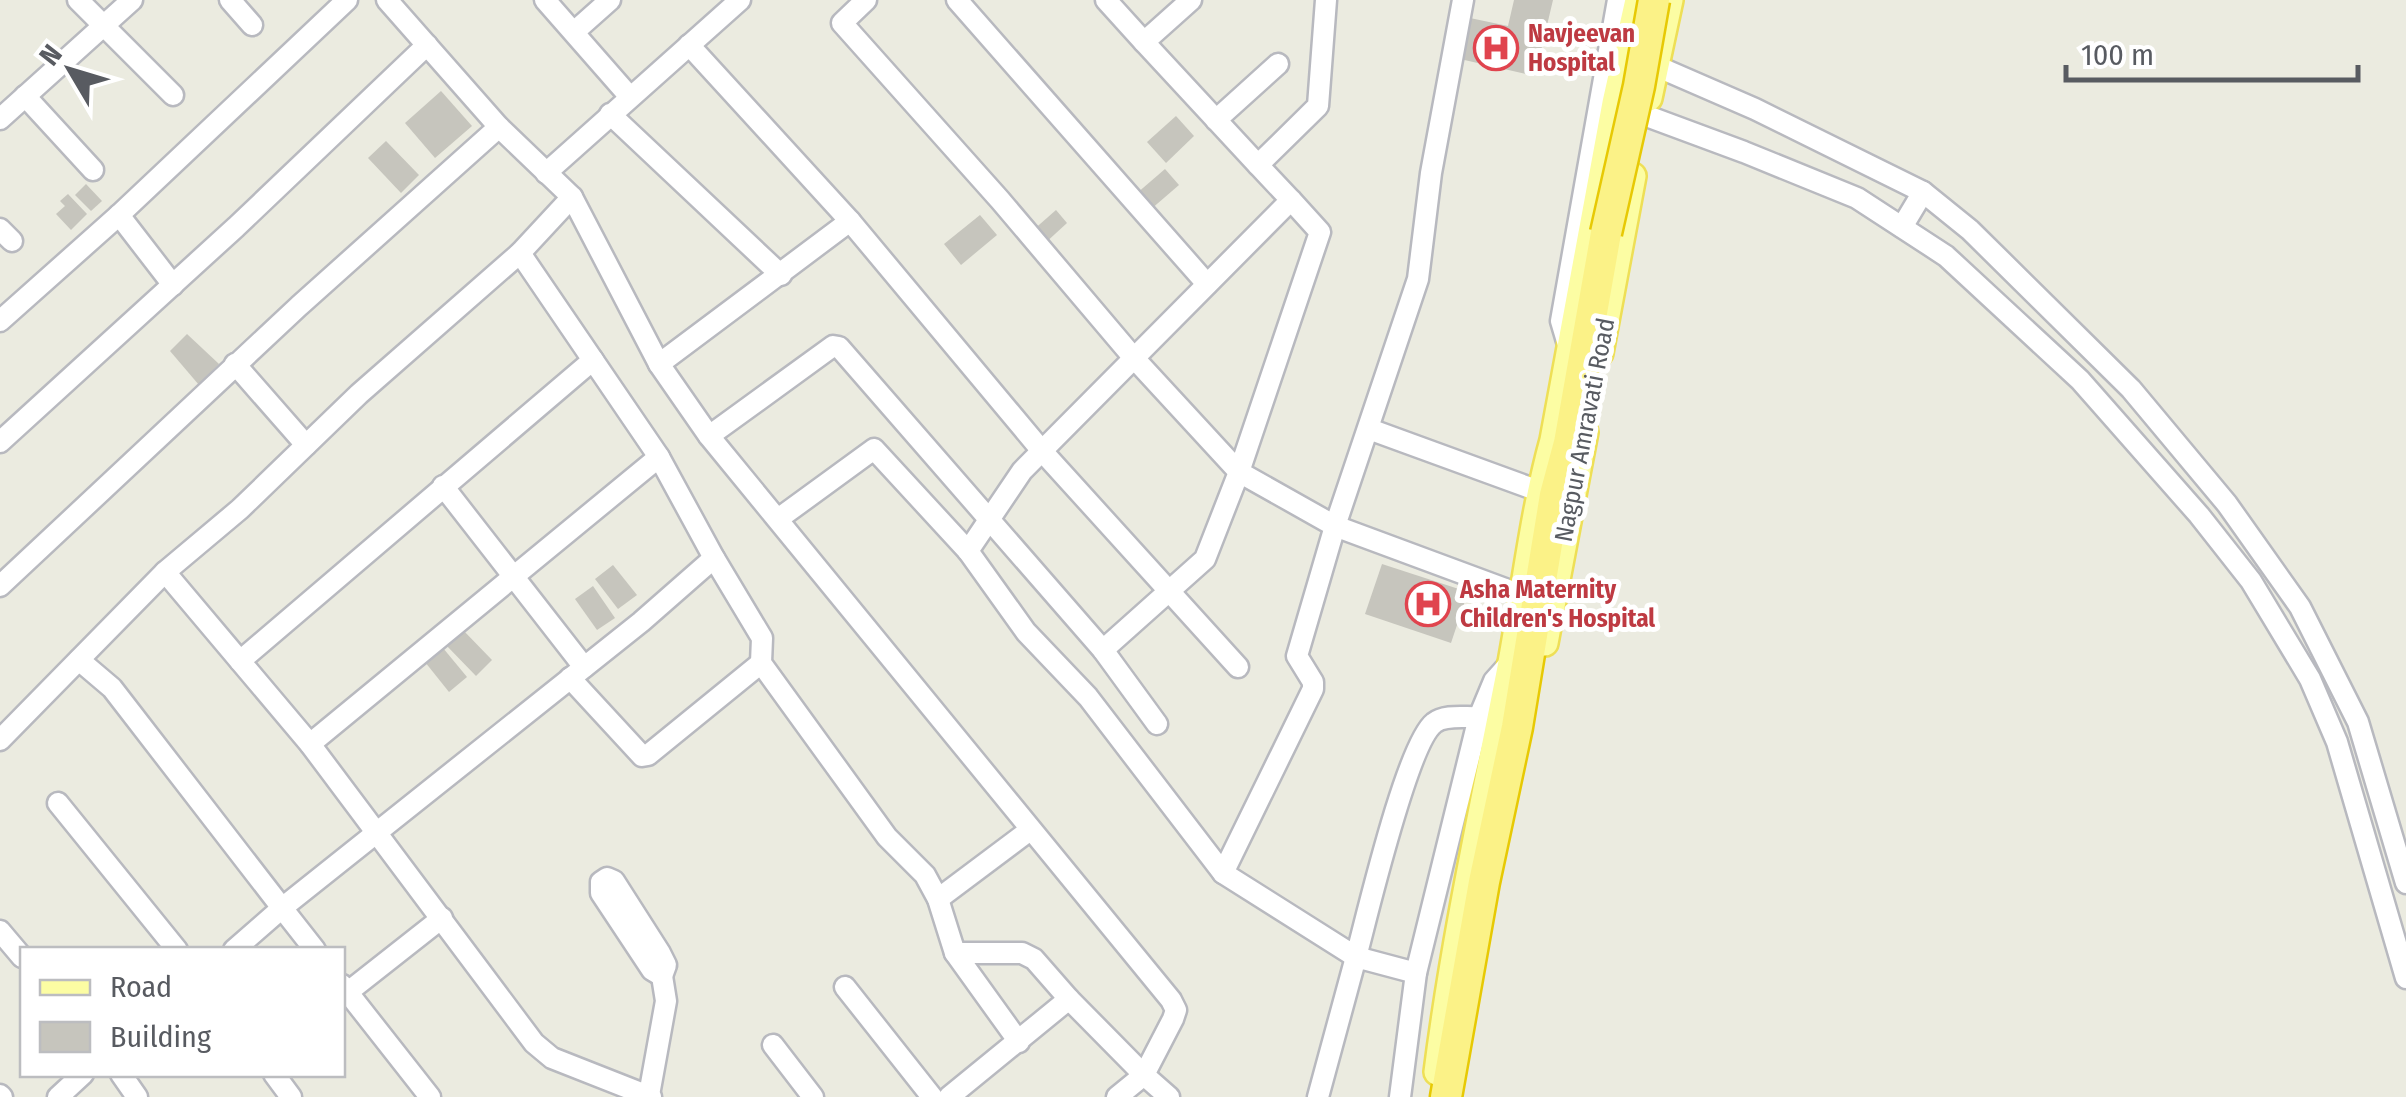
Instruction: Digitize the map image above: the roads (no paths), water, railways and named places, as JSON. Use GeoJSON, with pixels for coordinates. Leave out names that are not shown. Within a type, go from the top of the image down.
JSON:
{"type":"FeatureCollection","features":[{"type":"Feature","properties":{"kind":"highway"},"geometry":{"type":"LineString","coordinates":[[1446,1097],[1555,495],[1570,444],[1606,233],[1654,0]]}},
{"type":"Feature","properties":{"kind":"main road","name":"Nagpur Amravati Road"},"geometry":{"type":"LineString","coordinates":[[1433,1097],[1464,894],[1569,350],[1608,101],[1619,51],[1638,0]]}},
{"type":"Feature","properties":{"kind":"main road","name":"Nagpur Amravati Road"},"geometry":{"type":"LineString","coordinates":[[1460,1097],[1645,114],[1670,0]]}},
{"type":"Feature","properties":{"kind":"street"},"geometry":{"type":"LineString","coordinates":[[78,0],[173,95]]}},
{"type":"Feature","properties":{"kind":"street"},"geometry":{"type":"LineString","coordinates":[[93,170],[9,106],[132,0]]}},
{"type":"Feature","properties":{"kind":"street"},"geometry":{"type":"LineString","coordinates":[[230,0],[252,25]]}},
{"type":"Feature","properties":{"kind":"street"},"geometry":{"type":"LineString","coordinates":[[0,320],[119,215],[347,0]]}},
{"type":"Feature","properties":{"kind":"street"},"geometry":{"type":"LineString","coordinates":[[387,0],[499,127],[572,197],[660,364],[709,436],[1176,1010],[1144,1075],[1117,1097]]}},
{"type":"Feature","properties":{"kind":"street"},"geometry":{"type":"LineString","coordinates":[[546,0],[630,97]]}},
{"type":"Feature","properties":{"kind":"street"},"geometry":{"type":"LineString","coordinates":[[574,32],[610,0]]}},
{"type":"Feature","properties":{"kind":"street"},"geometry":{"type":"LineString","coordinates":[[546,173],[740,0]]}},
{"type":"Feature","properties":{"kind":"street"},"geometry":{"type":"LineString","coordinates":[[866,0],[842,24],[1000,200],[1133,357],[1240,472],[1335,526],[1524,596]]}},
{"type":"Feature","properties":{"kind":"street"},"geometry":{"type":"LineString","coordinates":[[957,0],[1207,284]]}},
{"type":"Feature","properties":{"kind":"street"},"geometry":{"type":"LineString","coordinates":[[1103,650],[1205,559],[1240,472],[1320,232],[1106,0]]}},
{"type":"Feature","properties":{"kind":"street"},"geometry":{"type":"LineString","coordinates":[[1144,42],[1191,0]]}},
{"type":"Feature","properties":{"kind":"street"},"geometry":{"type":"LineString","coordinates":[[1258,165],[1318,106],[1326,0]]}},
{"type":"Feature","properties":{"kind":"street"},"geometry":{"type":"LineString","coordinates":[[1223,873],[1313,689],[1298,656],[1335,526],[1418,279],[1431,173],[1463,0]]}},
{"type":"Feature","properties":{"kind":"street"},"geometry":{"type":"LineString","coordinates":[[1618,0],[1619,51],[1755,109],[1923,192],[1970,230],[2130,389],[2227,504],[2300,606],[2358,722],[2406,883]]}},
{"type":"Feature","properties":{"kind":"street"},"geometry":{"type":"LineString","coordinates":[[0,442],[427,45]]}},
{"type":"Feature","properties":{"kind":"street"},"geometry":{"type":"LineString","coordinates":[[689,45],[850,220],[1042,450],[1238,667]]}},
{"type":"Feature","properties":{"kind":"street"},"geometry":{"type":"LineString","coordinates":[[1216,120],[1278,64]]}},
{"type":"Feature","properties":{"kind":"street"},"geometry":{"type":"LineString","coordinates":[[1608,101],[1857,198],[1946,256],[2080,380],[2199,515],[2251,581],[2310,679],[2326,712],[2406,978]]}},
{"type":"Feature","properties":{"kind":"street"},"geometry":{"type":"LineString","coordinates":[[610,114],[781,274]]}},
{"type":"Feature","properties":{"kind":"street"},"geometry":{"type":"LineString","coordinates":[[0,586],[235,364],[499,127]]}},
{"type":"Feature","properties":{"kind":"street"},"geometry":{"type":"LineString","coordinates":[[1902,227],[1923,192]]}},
{"type":"Feature","properties":{"kind":"street"},"geometry":{"type":"LineString","coordinates":[[0,740],[164,572],[240,508],[359,394],[520,253],[572,197]]}},
{"type":"Feature","properties":{"kind":"street"},"geometry":{"type":"LineString","coordinates":[[968,551],[1022,471],[1292,200]]}},
{"type":"Feature","properties":{"kind":"street"},"geometry":{"type":"LineString","coordinates":[[119,215],[173,285]]}},
{"type":"Feature","properties":{"kind":"street"},"geometry":{"type":"LineString","coordinates":[[660,364],[850,220]]}},
{"type":"Feature","properties":{"kind":"street"},"geometry":{"type":"LineString","coordinates":[[520,253],[660,458],[762,638],[761,664],[887,837],[925,876],[938,900],[954,952],[1019,1042]]}},
{"type":"Feature","properties":{"kind":"street"},"geometry":{"type":"LineString","coordinates":[[709,436],[833,346],[840,348],[1103,650],[1157,724]]}},
{"type":"Feature","properties":{"kind":"street"},"geometry":{"type":"LineString","coordinates":[[240,661],[593,360]]}},
{"type":"Feature","properties":{"kind":"street"},"geometry":{"type":"LineString","coordinates":[[235,364],[306,445]]}},
{"type":"Feature","properties":{"kind":"street"},"geometry":{"type":"LineString","coordinates":[[1369,429],[1540,491]]}},
{"type":"Feature","properties":{"kind":"street"},"geometry":{"type":"LineString","coordinates":[[778,519],[874,449],[968,551],[1026,632],[1088,697],[1223,873],[1356,958],[1416,974]]}},
{"type":"Feature","properties":{"kind":"street"},"geometry":{"type":"LineString","coordinates":[[310,744],[660,458]]}},
{"type":"Feature","properties":{"kind":"street"},"geometry":{"type":"LineString","coordinates":[[443,486],[642,756],[761,664]]}},
{"type":"Feature","properties":{"kind":"street"},"geometry":{"type":"LineString","coordinates":[[237,947],[714,558]]}},
{"type":"Feature","properties":{"kind":"street"},"geometry":{"type":"LineString","coordinates":[[164,572],[310,744],[534,1042],[552,1058],[649,1096],[666,1001],[662,976]]}},
{"type":"Feature","properties":{"kind":"street"},"geometry":{"type":"LineString","coordinates":[[80,660],[112,688],[313,947]]}},
{"type":"Feature","properties":{"kind":"street"},"geometry":{"type":"LineString","coordinates":[[1400,1097],[1416,974],[1479,717],[1494,680],[1511,662]]}},
{"type":"Feature","properties":{"kind":"street"},"geometry":{"type":"LineString","coordinates":[[1318,1097],[1397,806],[1422,739],[1432,724],[1444,718],[1479,717]]}},
{"type":"Feature","properties":{"kind":"street"},"geometry":{"type":"LineString","coordinates":[[58,803],[174,947]]}},
{"type":"Feature","properties":{"kind":"street"},"geometry":{"type":"LineString","coordinates":[[938,900],[1030,830]]}},
{"type":"Feature","properties":{"kind":"street"},"geometry":{"type":"LineString","coordinates":[[430,1097],[345,988],[442,918]]}},
{"type":"Feature","properties":{"kind":"street"},"geometry":{"type":"LineString","coordinates":[[0,931],[20,955]]}},
{"type":"Feature","properties":{"kind":"street"},"geometry":{"type":"LineString","coordinates":[[954,952],[1022,952],[1034,959],[1169,1097]]}},
{"type":"Feature","properties":{"kind":"street"},"geometry":{"type":"LineString","coordinates":[[845,987],[932,1097]]}},
{"type":"Feature","properties":{"kind":"street"},"geometry":{"type":"LineString","coordinates":[[949,1097],[1070,999]]}},
{"type":"Feature","properties":{"kind":"street"},"geometry":{"type":"LineString","coordinates":[[773,1045],[813,1097]]}},
{"type":"Feature","properties":{"kind":"street"},"geometry":{"type":"LineString","coordinates":[[58,1097],[80,1077]]}},
{"type":"Feature","properties":{"kind":"place","name":"Navjeevan Hospital"},"geometry":{"type":"Point","coordinates":[1496,48]}},
{"type":"Feature","properties":{"kind":"place","name":"Asha Maternity Children's Hospital"},"geometry":{"type":"Point","coordinates":[1428,604]}}]}
